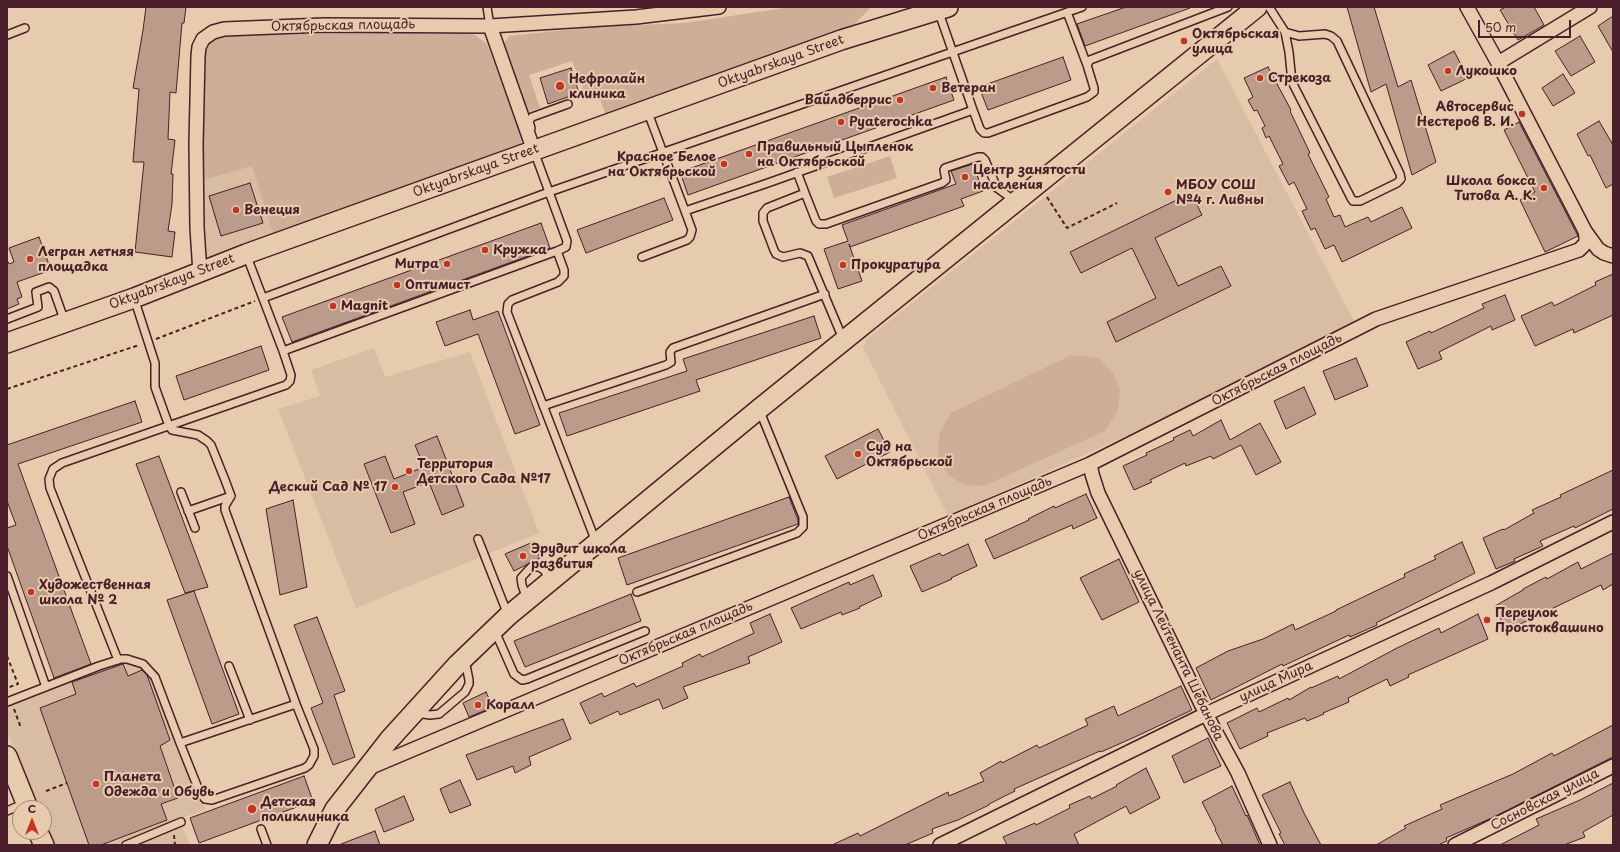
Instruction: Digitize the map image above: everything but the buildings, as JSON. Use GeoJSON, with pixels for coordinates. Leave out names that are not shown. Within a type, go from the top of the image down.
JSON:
{"type":"FeatureCollection","features":[{"type":"Feature","properties":{"kind":"street","name":"Октябрьская площадь"},"geometry":{"type":"LineString","coordinates":[[200,273],[197,228],[196,144],[198,56],[199,47],[203,39],[213,32],[224,28],[324,25],[490,26],[636,17],[719,7]]}},
{"type":"Feature","properties":{"kind":"street"},"geometry":{"type":"LineString","coordinates":[[317,845],[335,809],[389,740],[465,658],[527,599],[759,409],[1257,7]]}},
{"type":"Feature","properties":{"kind":"street"},"geometry":{"type":"LineString","coordinates":[[1467,7],[1498,63],[1585,231],[1598,249],[1613,256]]}},
{"type":"Feature","properties":{"kind":"street"},"geometry":{"type":"LineString","coordinates":[[1498,63],[1590,7]]}},
{"type":"Feature","properties":{"kind":"street","name":"Oktyabrskaya Street"},"geometry":{"type":"LineString","coordinates":[[7,343],[134,298],[246,254],[841,40],[943,8]]}},
{"type":"Feature","properties":{"kind":"street"},"geometry":{"type":"LineString","coordinates":[[490,26],[536,150]]}},
{"type":"Feature","properties":{"kind":"street","name":"Октябрьская площадь"},"geometry":{"type":"LineString","coordinates":[[366,770],[1090,464],[1376,319],[1580,250],[1586,243],[1585,231]]}},
{"type":"Feature","properties":{"kind":"street","name":"улица Лейтенанта Шебанова"},"geometry":{"type":"LineString","coordinates":[[1090,464],[1098,493],[1206,714],[1238,773],[1270,845]]}},
{"type":"Feature","properties":{"kind":"street","name":"улица Мира"},"geometry":{"type":"LineString","coordinates":[[940,845],[1206,714],[1491,583],[1613,522]]}},
{"type":"Feature","properties":{"kind":"street"},"geometry":{"type":"LineString","coordinates":[[7,756],[25,800]]}},
{"type":"Feature","properties":{"kind":"street","name":"Сосновская улица"},"geometry":{"type":"LineString","coordinates":[[1455,845],[1613,766]]}},
{"type":"Feature","properties":{"kind":"lane"},"geometry":{"type":"LineString","coordinates":[[487,7],[490,26]]}},
{"type":"Feature","properties":{"kind":"lane"},"geometry":{"type":"LineString","coordinates":[[263,298],[549,192],[1082,7]]}},
{"type":"Feature","properties":{"kind":"lane"},"geometry":{"type":"LineString","coordinates":[[1087,65],[1090,60],[1228,7]]}},
{"type":"Feature","properties":{"kind":"lane"},"geometry":{"type":"LineString","coordinates":[[1269,7],[1285,32],[1292,82],[1351,198],[1354,201],[1360,201],[1399,182],[1401,177],[1400,174],[1337,41],[1331,36],[1325,34],[1299,36],[1285,32]]}},
{"type":"Feature","properties":{"kind":"lane"},"geometry":{"type":"LineString","coordinates":[[943,8],[953,51],[980,129],[984,133],[988,133],[1087,97],[1094,92],[1087,65],[1067,12]]}},
{"type":"Feature","properties":{"kind":"lane"},"geometry":{"type":"LineString","coordinates":[[7,35],[25,28]]}},
{"type":"Feature","properties":{"kind":"lane"},"geometry":{"type":"LineString","coordinates":[[283,351],[566,247],[567,244],[536,150],[530,119],[568,104]]}},
{"type":"Feature","properties":{"kind":"lane"},"geometry":{"type":"LineString","coordinates":[[642,256],[687,240],[690,237],[692,230],[647,110]]}},
{"type":"Feature","properties":{"kind":"lane"},"geometry":{"type":"LineString","coordinates":[[685,211],[973,110]]}},
{"type":"Feature","properties":{"kind":"lane"},"geometry":{"type":"LineString","coordinates":[[797,172],[816,221],[819,224],[826,224],[942,183],[946,180],[945,168],[981,157],[985,160],[997,188],[1016,202]]}},
{"type":"Feature","properties":{"kind":"lane"},"geometry":{"type":"LineString","coordinates":[[805,193],[769,206],[763,213],[763,221],[776,254],[783,257],[800,253],[808,256],[844,341]]}},
{"type":"Feature","properties":{"kind":"lane"},"geometry":{"type":"LineString","coordinates":[[557,251],[564,270],[562,279],[515,298],[509,302],[507,310],[508,319],[596,542]]}},
{"type":"Feature","properties":{"kind":"lane"},"geometry":{"type":"LineString","coordinates":[[118,660],[50,488],[50,475],[53,469],[62,463],[286,385],[290,381],[291,375],[283,351],[246,254]]}},
{"type":"Feature","properties":{"kind":"lane"},"geometry":{"type":"LineString","coordinates":[[7,319],[38,307],[36,292],[49,288],[54,291],[65,322]]}},
{"type":"Feature","properties":{"kind":"lane"},"geometry":{"type":"LineString","coordinates":[[542,406],[669,364],[671,361],[670,352],[673,348],[825,294]]}},
{"type":"Feature","properties":{"kind":"lane"},"geometry":{"type":"LineString","coordinates":[[7,702],[118,660],[135,660],[143,664],[157,682],[200,793],[205,799],[212,800],[305,768],[309,765],[314,756],[314,750],[224,508],[230,496],[211,445],[198,436],[174,430],[169,426],[154,387],[155,363],[134,298]]}},
{"type":"Feature","properties":{"kind":"lane"},"geometry":{"type":"LineString","coordinates":[[637,592],[802,529],[804,524],[803,516],[759,409]]}},
{"type":"Feature","properties":{"kind":"lane"},"geometry":{"type":"LineString","coordinates":[[182,492],[195,528]]}},
{"type":"Feature","properties":{"kind":"lane"},"geometry":{"type":"LineString","coordinates":[[188,511],[230,496]]}},
{"type":"Feature","properties":{"kind":"lane"},"geometry":{"type":"LineString","coordinates":[[478,538],[508,616]]}},
{"type":"Feature","properties":{"kind":"lane"},"geometry":{"type":"LineString","coordinates":[[7,576],[46,687]]}},
{"type":"Feature","properties":{"kind":"lane"},"geometry":{"type":"LineString","coordinates":[[494,629],[514,674],[522,680],[645,631]]}},
{"type":"Feature","properties":{"kind":"lane"},"geometry":{"type":"LineString","coordinates":[[230,666],[250,720]]}},
{"type":"Feature","properties":{"kind":"lane"},"geometry":{"type":"LineString","coordinates":[[180,743],[296,704]]}},
{"type":"Feature","properties":{"kind":"lane"},"geometry":{"type":"LineString","coordinates":[[126,845],[181,822]]}},
{"type":"Feature","properties":{"kind":"lane"},"geometry":{"type":"LineString","coordinates":[[261,829],[267,845]]}},
{"type":"Feature","properties":{"kind":"path"},"geometry":{"type":"LineString","coordinates":[[1039,183],[1067,228],[1117,203]]}},
{"type":"Feature","properties":{"kind":"path"},"geometry":{"type":"LineString","coordinates":[[7,389],[148,342],[263,298]]}},
{"type":"Feature","properties":{"kind":"path"},"geometry":{"type":"LineString","coordinates":[[7,656],[18,684],[7,688]]}},
{"type":"Feature","properties":{"kind":"path"},"geometry":{"type":"LineString","coordinates":[[46,792],[67,783]]}},
{"type":"Feature","properties":{"kind":"shaded area"},"geometry":{"type":"Polygon","coordinates":[[[791,7],[871,7],[854,25],[606,115],[596,89],[585,93],[572,61],[529,75],[540,108],[525,113],[503,45],[509,36],[593,27],[684,23],[791,7]]]}},
{"type":"Feature","properties":{"kind":"shaded area"},"geometry":{"type":"Polygon","coordinates":[[[460,32],[475,35],[487,44],[522,139],[520,147],[273,234],[252,166],[200,181],[202,53],[207,43],[218,35],[460,32]]]}},
{"type":"Feature","properties":{"kind":"shaded area","name":"МБОУ СОШ №4 г. Ливны"},"geometry":{"type":"Polygon","coordinates":[[[1217,59],[1356,325],[1262,375],[948,516],[863,347],[867,339],[1217,59]]]}},
{"type":"Feature","properties":{"kind":"shaded area"},"geometry":{"type":"Polygon","coordinates":[[[890,156],[897,178],[834,198],[827,177],[890,156]]]}},
{"type":"Feature","properties":{"kind":"shaded area"},"geometry":{"type":"Polygon","coordinates":[[[252,165],[273,234],[203,262],[200,181],[252,165]]]}},
{"type":"Feature","properties":{"kind":"shaded area","name":"Территория Детского Сада №17"},"geometry":{"type":"Polygon","coordinates":[[[374,348],[385,377],[470,352],[539,533],[356,608],[278,409],[320,396],[311,370],[374,348]]]}},
{"type":"Feature","properties":{"kind":"shaded area"},"geometry":{"type":"Polygon","coordinates":[[[1071,355],[1098,358],[1113,373],[1120,389],[1118,410],[1105,431],[984,486],[965,485],[949,476],[938,457],[939,433],[951,413],[1071,355]]]}},
{"type":"Feature","properties":{"kind":"shaded area"},"geometry":{"type":"Polygon","coordinates":[[[118,660],[148,669],[200,793],[205,810],[179,819],[190,845],[52,845],[50,840],[52,840],[52,800],[34,800],[7,731],[7,702],[118,660]]]}},
{"type":"Feature","properties":{"kind":"place","name":"Октябрьская улица"},"geometry":{"type":"Point","coordinates":[1184,41]}},
{"type":"Feature","properties":{"kind":"place","name":"Лукошко"},"geometry":{"type":"Point","coordinates":[1448,71]}},
{"type":"Feature","properties":{"kind":"place","name":"Стрекоза"},"geometry":{"type":"Point","coordinates":[1260,78]}},
{"type":"Feature","properties":{"kind":"place","name":"Нефролайн клиника"},"geometry":{"type":"Point","coordinates":[560,86]}},
{"type":"Feature","properties":{"kind":"place","name":"Ветеран"},"geometry":{"type":"Point","coordinates":[933,88]}},
{"type":"Feature","properties":{"kind":"place","name":"Вайлдберрис"},"geometry":{"type":"Point","coordinates":[900,100]}},
{"type":"Feature","properties":{"kind":"place","name":"Автосервис Нестеров В. И."},"geometry":{"type":"Point","coordinates":[1522,114]}},
{"type":"Feature","properties":{"kind":"place","name":"Pyaterochka"},"geometry":{"type":"Point","coordinates":[841,122]}},
{"type":"Feature","properties":{"kind":"place","name":"Правильный Цыпленок на Октябрьской"},"geometry":{"type":"Point","coordinates":[749,154]}},
{"type":"Feature","properties":{"kind":"place","name":"Красное Белое на Октябрьской"},"geometry":{"type":"Point","coordinates":[724,164]}},
{"type":"Feature","properties":{"kind":"place","name":"Центр занятости населения"},"geometry":{"type":"Point","coordinates":[965,177]}},
{"type":"Feature","properties":{"kind":"place","name":"Школа бокса Титова А. К."},"geometry":{"type":"Point","coordinates":[1544,188]}},
{"type":"Feature","properties":{"kind":"place","name":"МБОУ СОШ №4 г. Ливны"},"geometry":{"type":"Point","coordinates":[1168,192]}},
{"type":"Feature","properties":{"kind":"place","name":"Венеция"},"geometry":{"type":"Point","coordinates":[236,210]}},
{"type":"Feature","properties":{"kind":"place","name":"Кружка"},"geometry":{"type":"Point","coordinates":[485,250]}},
{"type":"Feature","properties":{"kind":"place","name":"Легран летняя площадка"},"geometry":{"type":"Point","coordinates":[30,259]}},
{"type":"Feature","properties":{"kind":"place","name":"Митра"},"geometry":{"type":"Point","coordinates":[447,264]}},
{"type":"Feature","properties":{"kind":"place","name":"Прокуратура"},"geometry":{"type":"Point","coordinates":[843,265]}},
{"type":"Feature","properties":{"kind":"place","name":"Оптимист"},"geometry":{"type":"Point","coordinates":[397,285]}},
{"type":"Feature","properties":{"kind":"place","name":"Magnit"},"geometry":{"type":"Point","coordinates":[333,306]}},
{"type":"Feature","properties":{"kind":"place","name":"Суд на Октябрьской"},"geometry":{"type":"Point","coordinates":[858,454]}},
{"type":"Feature","properties":{"kind":"place","name":"Территория Детского Сада №17"},"geometry":{"type":"Point","coordinates":[409,471]}},
{"type":"Feature","properties":{"kind":"place","name":"Деский Сад № 17"},"geometry":{"type":"Point","coordinates":[395,487]}},
{"type":"Feature","properties":{"kind":"place","name":"Эрудит школа развития"},"geometry":{"type":"Point","coordinates":[523,556]}},
{"type":"Feature","properties":{"kind":"place","name":"Художественная школа № 2"},"geometry":{"type":"Point","coordinates":[31,592]}},
{"type":"Feature","properties":{"kind":"place","name":"Переулок Простоквашино"},"geometry":{"type":"Point","coordinates":[1487,620]}},
{"type":"Feature","properties":{"kind":"place","name":"Коралл"},"geometry":{"type":"Point","coordinates":[478,705]}},
{"type":"Feature","properties":{"kind":"place","name":"Планета Одежда и Обувь"},"geometry":{"type":"Point","coordinates":[96,784]}},
{"type":"Feature","properties":{"kind":"place","name":"Детская поликлиника"},"geometry":{"type":"Point","coordinates":[252,809]}}]}
